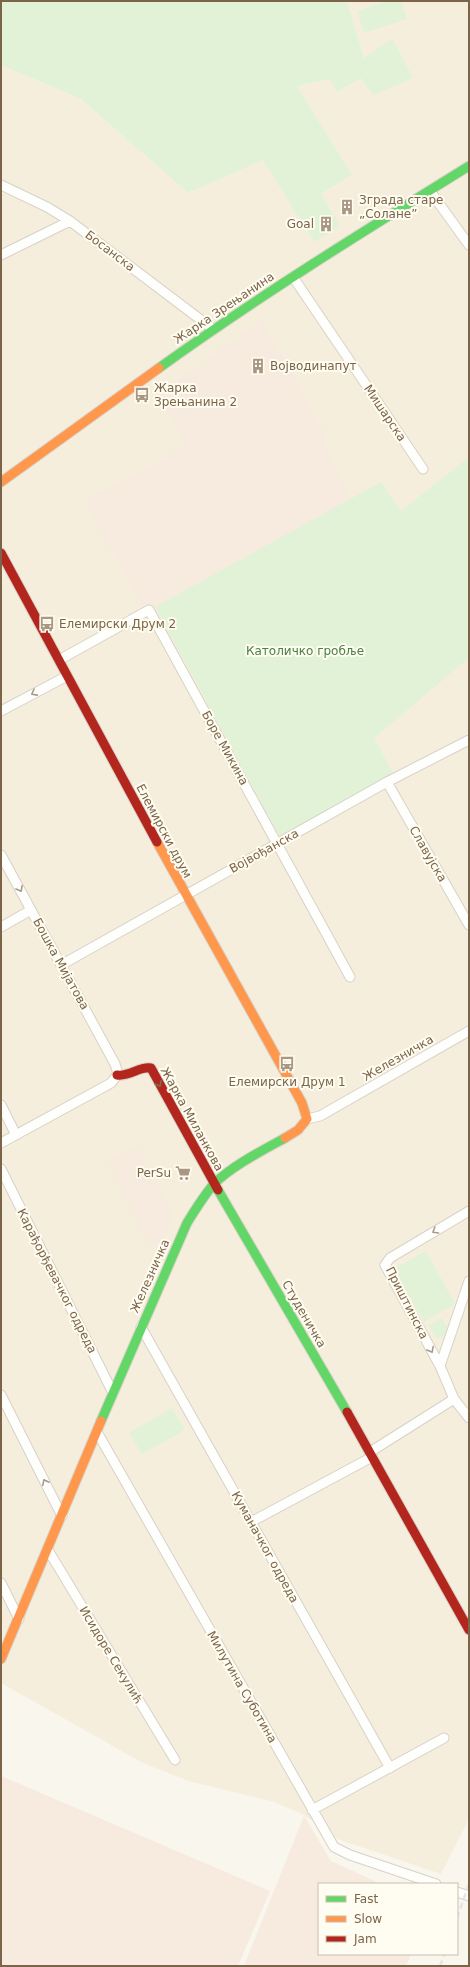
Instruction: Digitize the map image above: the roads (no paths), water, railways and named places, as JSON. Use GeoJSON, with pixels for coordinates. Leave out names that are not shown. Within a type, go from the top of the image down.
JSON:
{"type":"FeatureCollection","features":[{"type":"Feature","properties":{"kind":"street","name":"Жарка Зрењанина"},"geometry":{"type":"LineString","coordinates":[[1,482],[213,329],[469,166]]}},
{"type":"Feature","properties":{"kind":"street","name":"Босанска"},"geometry":{"type":"LineString","coordinates":[[1,185],[47,207],[70,221],[213,329]]}},
{"type":"Feature","properties":{"kind":"street"},"geometry":{"type":"LineString","coordinates":[[430,191],[469,245]]}},
{"type":"Feature","properties":{"kind":"street"},"geometry":{"type":"LineString","coordinates":[[1,255],[70,221]]}},
{"type":"Feature","properties":{"kind":"street","name":"Мишарска"},"geometry":{"type":"LineString","coordinates":[[293,277],[423,470]]}},
{"type":"Feature","properties":{"kind":"street","name":"Елемирски друм"},"geometry":{"type":"LineString","coordinates":[[1,553],[185,895],[302,1103],[307,1119]]}},
{"type":"Feature","properties":{"kind":"street","name":"Боре Микина"},"geometry":{"type":"LineString","coordinates":[[59,660],[149,610],[350,977]]}},
{"type":"Feature","properties":{"kind":"street"},"geometry":{"type":"LineString","coordinates":[[1,711],[67,676]]}},
{"type":"Feature","properties":{"kind":"street","name":"Војвођанска"},"geometry":{"type":"LineString","coordinates":[[61,965],[387,782],[469,740]]}},
{"type":"Feature","properties":{"kind":"street","name":"Славујска"},"geometry":{"type":"LineString","coordinates":[[387,782],[469,925]]}},
{"type":"Feature","properties":{"kind":"street","name":"Бошка Мијатова"},"geometry":{"type":"LineString","coordinates":[[1,855],[115,1064],[117,1075]]}},
{"type":"Feature","properties":{"kind":"street"},"geometry":{"type":"LineString","coordinates":[[1,927],[31,910]]}},
{"type":"Feature","properties":{"kind":"street","name":"Железничка"},"geometry":{"type":"LineString","coordinates":[[1,1659],[141,1327],[196,1207],[214,1184],[245,1161],[298,1130],[307,1119],[320,1116],[469,1031]]}},
{"type":"Feature","properties":{"kind":"street","name":"Жарка Миланкова"},"geometry":{"type":"LineString","coordinates":[[1,1143],[111,1082],[117,1075],[124,1076],[145,1068],[151,1068],[214,1184]]}},
{"type":"Feature","properties":{"kind":"street"},"geometry":{"type":"LineString","coordinates":[[1,1105],[16,1135]]}},
{"type":"Feature","properties":{"kind":"street","name":"Карађорђевачког одреда"},"geometry":{"type":"LineString","coordinates":[[1,1169],[113,1393]]}},
{"type":"Feature","properties":{"kind":"street","name":"Студеничка"},"geometry":{"type":"LineString","coordinates":[[214,1184],[371,1454],[469,1630]]}},
{"type":"Feature","properties":{"kind":"street","name":"Приштинска"},"geometry":{"type":"LineString","coordinates":[[469,1211],[390,1258],[385,1265],[440,1366],[454,1399],[469,1418]]}},
{"type":"Feature","properties":{"kind":"street"},"geometry":{"type":"LineString","coordinates":[[440,1366],[469,1281]]}},
{"type":"Feature","properties":{"kind":"street","name":"Куманачког одреда"},"geometry":{"type":"LineString","coordinates":[[141,1327],[390,1768]]}},
{"type":"Feature","properties":{"kind":"street"},"geometry":{"type":"LineString","coordinates":[[1,1395],[62,1516]]}},
{"type":"Feature","properties":{"kind":"street"},"geometry":{"type":"LineString","coordinates":[[251,1522],[371,1454],[454,1399]]}},
{"type":"Feature","properties":{"kind":"street","name":"Милутина Суботина"},"geometry":{"type":"LineString","coordinates":[[97,1432],[334,1847],[350,1855],[433,1883]]}},
{"type":"Feature","properties":{"kind":"street","name":"Исидоре Секулић"},"geometry":{"type":"LineString","coordinates":[[48,1550],[175,1760]]}},
{"type":"Feature","properties":{"kind":"street"},"geometry":{"type":"LineString","coordinates":[[1,1584],[18,1618]]}},
{"type":"Feature","properties":{"kind":"street"},"geometry":{"type":"LineString","coordinates":[[312,1810],[444,1738]]}},
{"type":"Feature","properties":{"kind":"railway"},"geometry":{"type":"LineString","coordinates":[[458,1915],[469,1884]]}},
{"type":"Feature","properties":{"kind":"railway"},"geometry":{"type":"LineString","coordinates":[[440,1966],[445,1955]]}},
{"type":"Feature","properties":{"kind":"place","name":"Зграда старе „Солане”"},"geometry":{"type":"Point","coordinates":[347,207]}},
{"type":"Feature","properties":{"kind":"place","name":"Goal"},"geometry":{"type":"Point","coordinates":[326,224]}},
{"type":"Feature","properties":{"kind":"place","name":"Војводинапут"},"geometry":{"type":"Point","coordinates":[258,366]}},
{"type":"Feature","properties":{"kind":"place","name":"Жарка Зрењанина 2"},"geometry":{"type":"Point","coordinates":[142,395]}},
{"type":"Feature","properties":{"kind":"place","name":"Елемирски Друм 2"},"geometry":{"type":"Point","coordinates":[47,624]}},
{"type":"Feature","properties":{"kind":"place","name":"Елемирски Друм 1"},"geometry":{"type":"Point","coordinates":[287,1064]}},
{"type":"Feature","properties":{"kind":"place","name":"PerSu"},"geometry":{"type":"Point","coordinates":[183,1173]}},
{"type":"Feature","properties":{"kind":"park label","name":"Католичко гробље"},"geometry":{"type":"Point","coordinates":[305,651]}}]}
